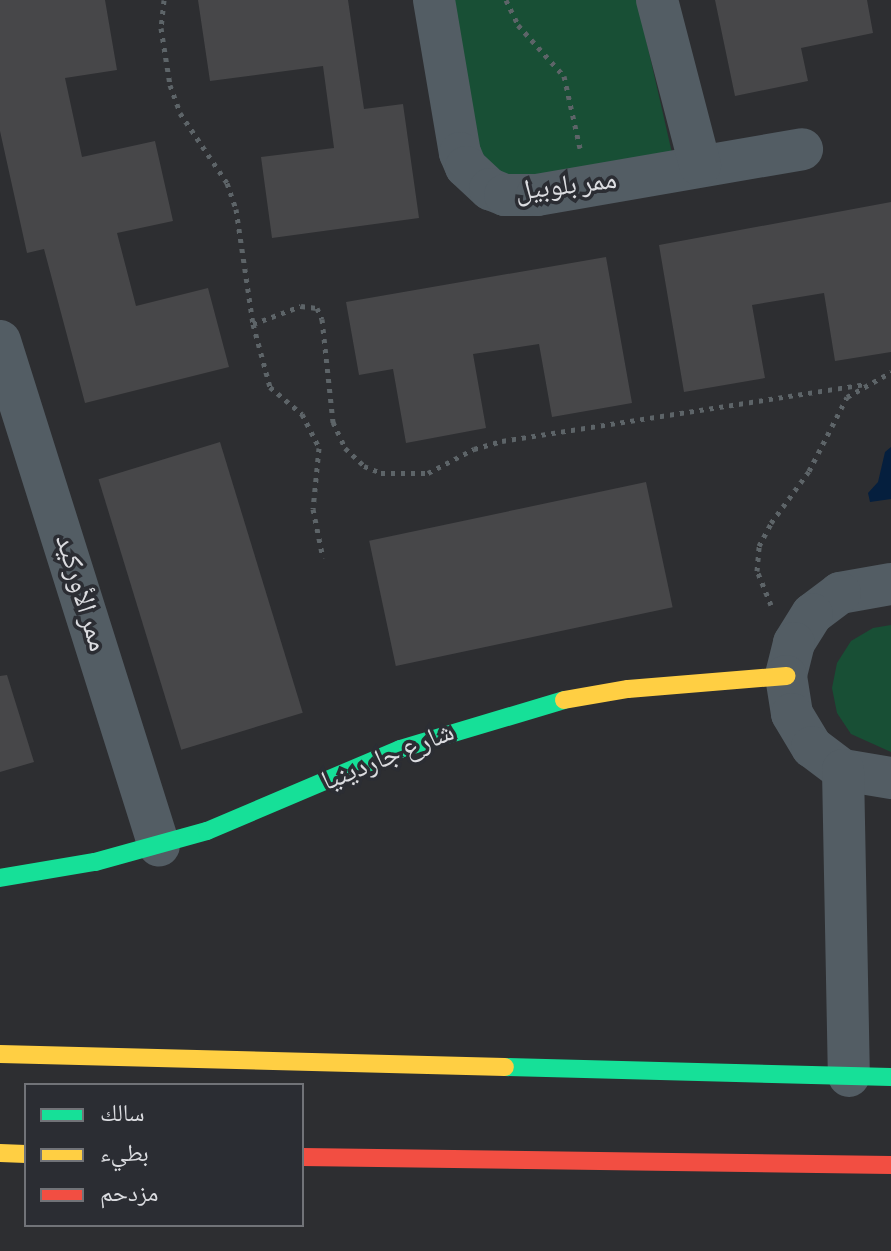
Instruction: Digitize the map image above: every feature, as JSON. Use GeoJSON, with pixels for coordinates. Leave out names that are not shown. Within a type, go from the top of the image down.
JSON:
{"type":"FeatureCollection","features":[{"type":"Feature","properties":{"kind":"main road","name":"شارع جاردينيا"},"geometry":{"type":"LineString","coordinates":[[0,878],[159,846],[255,814],[400,749],[552,702],[628,689],[786,676]]}},
{"type":"Feature","properties":{"kind":"main road"},"geometry":{"type":"LineString","coordinates":[[0,1054],[891,1077]]}},
{"type":"Feature","properties":{"kind":"main road"},"geometry":{"type":"LineString","coordinates":[[0,1153],[24,1154]]}},
{"type":"Feature","properties":{"kind":"main road"},"geometry":{"type":"LineString","coordinates":[[304,1157],[889,1167]]}},
{"type":"Feature","properties":{"kind":"street","name":"ممر بلوبيل"},"geometry":{"type":"LineString","coordinates":[[434,0],[466,167],[490,189],[505,195],[586,186],[802,149]]}},
{"type":"Feature","properties":{"kind":"street"},"geometry":{"type":"LineString","coordinates":[[657,0],[700,165]]}},
{"type":"Feature","properties":{"kind":"street","name":"ممر الأوركيد"},"geometry":{"type":"LineString","coordinates":[[0,341],[159,846]]}},
{"type":"Feature","properties":{"kind":"street"},"geometry":{"type":"LineString","coordinates":[[891,584],[840,593],[812,614],[794,643],[786,676],[792,714],[812,747],[843,770],[891,778]]}},
{"type":"Feature","properties":{"kind":"street"},"geometry":{"type":"LineString","coordinates":[[843,770],[849,1076]]}},
{"type":"Feature","properties":{"kind":"path"},"geometry":{"type":"LineString","coordinates":[[164,0],[161,28],[170,85],[180,113],[227,183],[236,209],[253,324],[270,387],[302,414],[319,448],[313,509],[323,558]]}},
{"type":"Feature","properties":{"kind":"path"},"geometry":{"type":"LineString","coordinates":[[506,0],[518,25],[572,92],[586,186]]}},
{"type":"Feature","properties":{"kind":"path"},"geometry":{"type":"LineString","coordinates":[[253,324],[301,306],[317,308],[322,319],[333,422],[345,448],[364,466],[381,473],[428,473],[474,449],[502,441],[864,384],[891,372]]}},
{"type":"Feature","properties":{"kind":"path"},"geometry":{"type":"LineString","coordinates":[[779,616],[764,596],[757,571],[759,546],[809,471],[834,414],[864,384]]}},
{"type":"Feature","properties":{"kind":"green space"},"geometry":{"type":"Polygon","coordinates":[[[450,0],[637,0],[672,153],[514,182],[480,157],[450,0]]]}},
{"type":"Feature","properties":{"kind":"green space"},"geometry":{"type":"Polygon","coordinates":[[[891,625],[891,752],[851,734],[837,713],[832,688],[837,663],[851,641],[873,628],[891,625]]]}},
{"type":"Feature","properties":{"kind":"water"},"geometry":{"type":"Polygon","coordinates":[[[891,447],[891,499],[870,502],[868,493],[878,482],[885,452],[891,447]]]}},
{"type":"Feature","properties":{"kind":"building"},"geometry":{"type":"Polygon","coordinates":[[[0,0],[105,0],[117,70],[65,78],[82,157],[155,141],[173,221],[117,233],[136,306],[208,288],[229,367],[85,403],[44,249],[27,253],[0,131],[0,0]]]}},
{"type":"Feature","properties":{"kind":"building"},"geometry":{"type":"Polygon","coordinates":[[[198,0],[348,0],[364,109],[403,104],[419,218],[272,238],[261,157],[334,148],[323,66],[210,81],[198,0]]]}},
{"type":"Feature","properties":{"kind":"building"},"geometry":{"type":"Polygon","coordinates":[[[715,0],[867,0],[873,33],[801,48],[808,81],[735,96],[715,0]]]}},
{"type":"Feature","properties":{"kind":"building"},"geometry":{"type":"Polygon","coordinates":[[[891,202],[891,352],[835,361],[824,293],[752,305],[765,378],[684,392],[659,245],[891,202]]]}},
{"type":"Feature","properties":{"kind":"building"},"geometry":{"type":"Polygon","coordinates":[[[606,257],[632,403],[552,417],[539,344],[473,354],[486,428],[406,443],[393,369],[359,375],[346,302],[606,257]]]}},
{"type":"Feature","properties":{"kind":"building"},"geometry":{"type":"Polygon","coordinates":[[[220,442],[303,713],[181,750],[99,479],[220,442]]]}},
{"type":"Feature","properties":{"kind":"building"},"geometry":{"type":"Polygon","coordinates":[[[646,482],[673,607],[396,666],[369,541],[646,482]]]}},
{"type":"Feature","properties":{"kind":"building"},"geometry":{"type":"Polygon","coordinates":[[[7,675],[34,762],[0,772],[0,676],[7,675]]]}},
{"type":"Feature","properties":{"kind":"traffic: fast"},"geometry":{"type":"LineString","coordinates":[[0,878],[95,862],[207,831],[400,749],[564,700]]}},
{"type":"Feature","properties":{"kind":"traffic: fast"},"geometry":{"type":"LineString","coordinates":[[505,1067],[891,1077]]}},
{"type":"Feature","properties":{"kind":"traffic: slow"},"geometry":{"type":"LineString","coordinates":[[564,700],[628,689],[786,676]]}},
{"type":"Feature","properties":{"kind":"traffic: slow"},"geometry":{"type":"LineString","coordinates":[[0,1054],[505,1067]]}},
{"type":"Feature","properties":{"kind":"traffic: slow"},"geometry":{"type":"LineString","coordinates":[[0,1153],[24,1154]]}},
{"type":"Feature","properties":{"kind":"traffic: jam"},"geometry":{"type":"LineString","coordinates":[[304,1157],[891,1165]]}}]}
